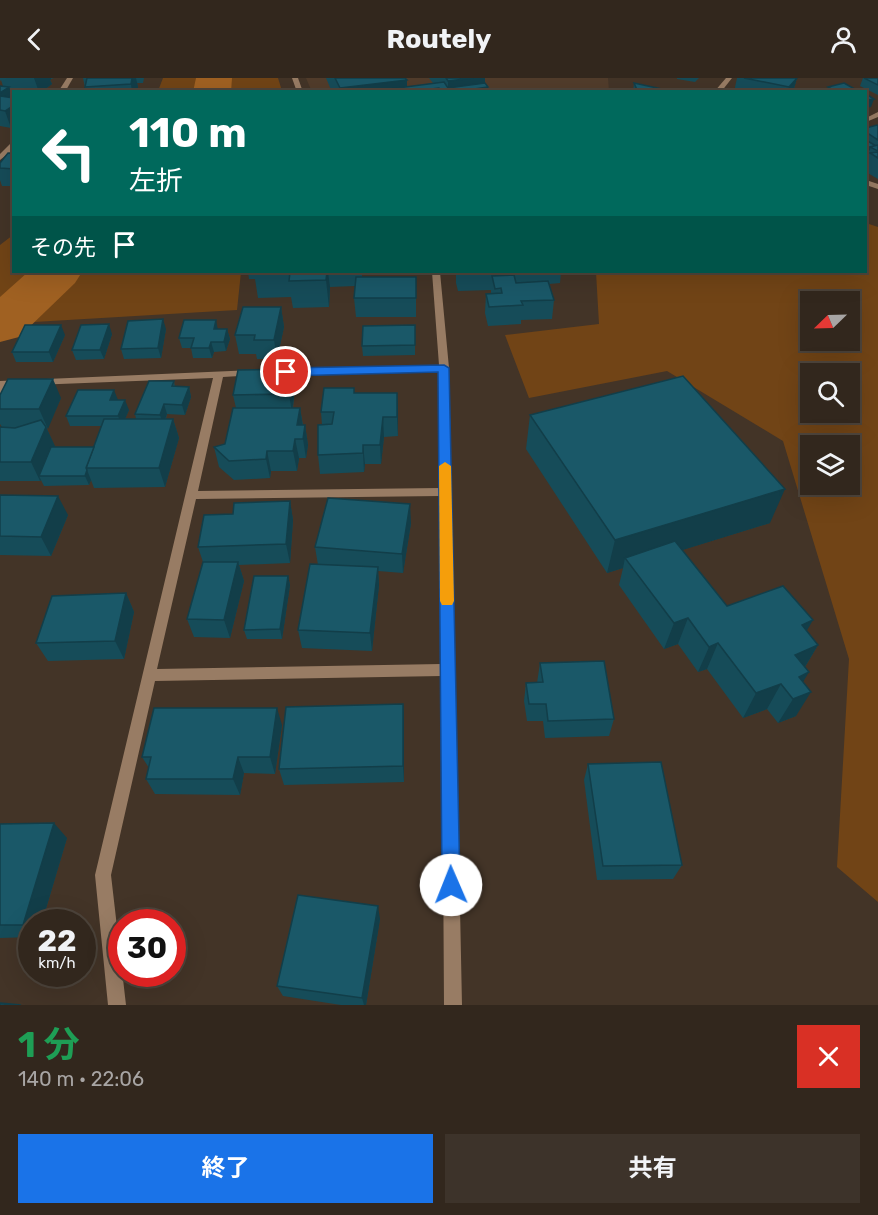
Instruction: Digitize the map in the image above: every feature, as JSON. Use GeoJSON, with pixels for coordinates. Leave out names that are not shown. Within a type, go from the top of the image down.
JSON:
{"type":"FeatureCollection","features":[{"type":"Feature","properties":{"kind":"street"},"geometry":{"type":"LineString","coordinates":[[719,90],[729,78]]}},
{"type":"Feature","properties":{"kind":"street"},"geometry":{"type":"LineString","coordinates":[[0,158],[12,147]]}},
{"type":"Feature","properties":{"kind":"street"},"geometry":{"type":"LineString","coordinates":[[436,273],[444,368],[453,1005]]}},
{"type":"Feature","properties":{"kind":"street"},"geometry":{"type":"LineString","coordinates":[[0,391],[4,383],[444,368]]}},
{"type":"Feature","properties":{"kind":"street"},"geometry":{"type":"LineString","coordinates":[[117,1005],[103,875],[219,374]]}},
{"type":"Feature","properties":{"kind":"street"},"geometry":{"type":"LineString","coordinates":[[191,495],[446,492]]}},
{"type":"Feature","properties":{"kind":"street"},"geometry":{"type":"LineString","coordinates":[[149,675],[448,670]]}},
{"type":"Feature","properties":{"kind":"shaded area"},"geometry":{"type":"Polygon","coordinates":[[[163,78],[278,78],[282,90],[158,90],[163,78]]]}},
{"type":"Feature","properties":{"kind":"shaded area"},"geometry":{"type":"Polygon","coordinates":[[[306,78],[608,78],[609,90],[311,90],[306,78]]]}},
{"type":"Feature","properties":{"kind":"shaded area"},"geometry":{"type":"Polygon","coordinates":[[[867,223],[878,227],[878,902],[837,867],[849,659],[783,441],[667,371],[529,398],[505,335],[599,324],[596,273],[867,273],[867,223]]]}},
{"type":"Feature","properties":{"kind":"shaded area"},"geometry":{"type":"Polygon","coordinates":[[[12,236],[12,273],[241,273],[237,310],[0,324],[0,245],[12,236]]]}},
{"type":"Feature","properties":{"kind":"building"},"geometry":{"type":"Polygon","coordinates":[[[87,78],[132,78],[131,84],[85,87],[87,78]]]}},
{"type":"Feature","properties":{"kind":"building"},"geometry":{"type":"Polygon","coordinates":[[[335,78],[405,78],[407,80],[340,88],[335,78]]]}},
{"type":"Feature","properties":{"kind":"building"},"geometry":{"type":"Polygon","coordinates":[[[446,78],[473,78],[448,81],[446,78]]]}},
{"type":"Feature","properties":{"kind":"building"},"geometry":{"type":"Polygon","coordinates":[[[744,78],[797,78],[789,87],[744,78]]]}},
{"type":"Feature","properties":{"kind":"building"},"geometry":{"type":"Polygon","coordinates":[[[864,78],[878,78],[878,85],[864,78]]]}},
{"type":"Feature","properties":{"kind":"building"},"geometry":{"type":"Polygon","coordinates":[[[444,82],[448,88],[485,83],[488,87],[468,90],[440,90],[439,88],[382,90],[444,82]]]}},
{"type":"Feature","properties":{"kind":"building"},"geometry":{"type":"Polygon","coordinates":[[[634,83],[666,90],[637,90],[634,83]]]}},
{"type":"Feature","properties":{"kind":"building"},"geometry":{"type":"Polygon","coordinates":[[[844,83],[856,90],[833,90],[828,87],[844,83]]]}},
{"type":"Feature","properties":{"kind":"building"},"geometry":{"type":"Polygon","coordinates":[[[0,86],[9,87],[0,93],[0,86]]]}},
{"type":"Feature","properties":{"kind":"building"},"geometry":{"type":"Polygon","coordinates":[[[0,96],[12,98],[12,106],[5,111],[0,110],[0,96]]]}},
{"type":"Feature","properties":{"kind":"building"},"geometry":{"type":"Polygon","coordinates":[[[878,126],[878,140],[867,133],[867,128],[878,126]]]}},
{"type":"Feature","properties":{"kind":"building"},"geometry":{"type":"Polygon","coordinates":[[[867,141],[876,146],[870,147],[867,151],[867,141]]]}},
{"type":"Feature","properties":{"kind":"building"},"geometry":{"type":"Polygon","coordinates":[[[878,145],[878,151],[870,147],[878,145]]]}},
{"type":"Feature","properties":{"kind":"building"},"geometry":{"type":"Polygon","coordinates":[[[878,152],[878,158],[870,153],[878,152]]]}},
{"type":"Feature","properties":{"kind":"building"},"geometry":{"type":"Polygon","coordinates":[[[8,153],[12,154],[12,169],[0,168],[0,163],[8,153]]]}},
{"type":"Feature","properties":{"kind":"building"},"geometry":{"type":"Polygon","coordinates":[[[290,273],[327,273],[326,280],[289,281],[290,273]]]}},
{"type":"Feature","properties":{"kind":"building"},"geometry":{"type":"Polygon","coordinates":[[[514,275],[516,283],[548,281],[554,300],[521,301],[523,305],[489,307],[486,294],[502,293],[501,288],[495,289],[492,276],[514,275]]]}},
{"type":"Feature","properties":{"kind":"building"},"geometry":{"type":"Polygon","coordinates":[[[356,277],[416,277],[416,298],[354,298],[356,277]]]}},
{"type":"Feature","properties":{"kind":"building"},"geometry":{"type":"Polygon","coordinates":[[[243,307],[281,307],[274,340],[254,340],[255,335],[235,335],[243,307]]]}},
{"type":"Feature","properties":{"kind":"building"},"geometry":{"type":"Polygon","coordinates":[[[163,319],[158,348],[121,349],[128,321],[163,319]]]}},
{"type":"Feature","properties":{"kind":"building"},"geometry":{"type":"Polygon","coordinates":[[[184,320],[216,320],[214,329],[227,329],[224,342],[211,342],[209,348],[191,348],[194,338],[179,338],[184,320]]]}},
{"type":"Feature","properties":{"kind":"building"},"geometry":{"type":"Polygon","coordinates":[[[109,324],[100,350],[72,350],[81,325],[109,324]]]}},
{"type":"Feature","properties":{"kind":"building"},"geometry":{"type":"Polygon","coordinates":[[[25,325],[61,325],[49,352],[12,352],[25,325]]]}},
{"type":"Feature","properties":{"kind":"building"},"geometry":{"type":"Polygon","coordinates":[[[415,325],[415,345],[362,346],[363,326],[415,325]]]}},
{"type":"Feature","properties":{"kind":"building"},"geometry":{"type":"Polygon","coordinates":[[[292,369],[289,394],[233,395],[238,370],[292,369]]]}},
{"type":"Feature","properties":{"kind":"building"},"geometry":{"type":"Polygon","coordinates":[[[683,376],[785,489],[615,540],[530,415],[683,376]]]}},
{"type":"Feature","properties":{"kind":"building"},"geometry":{"type":"Polygon","coordinates":[[[8,379],[53,379],[39,409],[0,409],[0,395],[8,379]]]}},
{"type":"Feature","properties":{"kind":"building"},"geometry":{"type":"Polygon","coordinates":[[[149,381],[174,381],[172,386],[189,387],[182,405],[164,404],[160,415],[135,414],[149,381]]]}},
{"type":"Feature","properties":{"kind":"building"},"geometry":{"type":"Polygon","coordinates":[[[324,388],[354,388],[354,393],[397,393],[397,417],[383,417],[380,445],[363,445],[363,453],[318,455],[318,425],[332,424],[334,412],[321,412],[324,388]]]}},
{"type":"Feature","properties":{"kind":"building"},"geometry":{"type":"Polygon","coordinates":[[[78,390],[114,390],[110,400],[125,400],[118,416],[66,416],[78,390]]]}},
{"type":"Feature","properties":{"kind":"building"},"geometry":{"type":"Polygon","coordinates":[[[233,408],[300,408],[297,425],[305,425],[303,439],[295,439],[293,451],[267,451],[266,459],[229,461],[214,447],[225,444],[233,408]]]}},
{"type":"Feature","properties":{"kind":"building"},"geometry":{"type":"Polygon","coordinates":[[[104,419],[173,419],[159,468],[86,468],[104,419]]]}},
{"type":"Feature","properties":{"kind":"building"},"geometry":{"type":"Polygon","coordinates":[[[41,420],[46,427],[31,462],[0,462],[0,427],[15,428],[41,420]]]}},
{"type":"Feature","properties":{"kind":"building"},"geometry":{"type":"Polygon","coordinates":[[[51,447],[94,447],[85,476],[39,476],[51,447]]]}},
{"type":"Feature","properties":{"kind":"building"},"geometry":{"type":"Polygon","coordinates":[[[0,495],[58,496],[41,537],[0,536],[0,495]]]}},
{"type":"Feature","properties":{"kind":"building"},"geometry":{"type":"Polygon","coordinates":[[[328,498],[410,504],[402,554],[315,547],[328,498]]]}},
{"type":"Feature","properties":{"kind":"building"},"geometry":{"type":"Polygon","coordinates":[[[290,501],[286,544],[198,547],[204,515],[233,514],[234,503],[290,501]]]}},
{"type":"Feature","properties":{"kind":"building"},"geometry":{"type":"Polygon","coordinates":[[[675,541],[727,606],[783,586],[813,620],[802,625],[818,645],[795,655],[809,672],[799,677],[811,692],[793,699],[781,684],[756,693],[718,643],[709,647],[688,618],[674,623],[625,558],[675,541]]]}},
{"type":"Feature","properties":{"kind":"building"},"geometry":{"type":"Polygon","coordinates":[[[203,562],[238,562],[224,620],[187,619],[203,562]]]}},
{"type":"Feature","properties":{"kind":"building"},"geometry":{"type":"Polygon","coordinates":[[[310,564],[378,567],[370,633],[298,630],[310,564]]]}},
{"type":"Feature","properties":{"kind":"building"},"geometry":{"type":"Polygon","coordinates":[[[254,576],[288,576],[280,629],[244,630],[254,576]]]}},
{"type":"Feature","properties":{"kind":"building"},"geometry":{"type":"Polygon","coordinates":[[[126,593],[115,641],[36,643],[52,596],[126,593]]]}},
{"type":"Feature","properties":{"kind":"building"},"geometry":{"type":"Polygon","coordinates":[[[604,661],[614,719],[548,721],[546,704],[529,704],[526,683],[543,682],[540,663],[604,661]]]}},
{"type":"Feature","properties":{"kind":"building"},"geometry":{"type":"Polygon","coordinates":[[[403,704],[403,766],[279,769],[286,707],[403,704]]]}},
{"type":"Feature","properties":{"kind":"building"},"geometry":{"type":"Polygon","coordinates":[[[154,708],[277,708],[270,757],[238,757],[233,779],[146,779],[151,757],[142,757],[154,708]]]}},
{"type":"Feature","properties":{"kind":"building"},"geometry":{"type":"Polygon","coordinates":[[[661,762],[682,865],[603,866],[588,764],[661,762]]]}},
{"type":"Feature","properties":{"kind":"building"},"geometry":{"type":"Polygon","coordinates":[[[54,823],[28,909],[18,909],[18,925],[0,925],[0,824],[54,823]]]}},
{"type":"Feature","properties":{"kind":"building"},"geometry":{"type":"Polygon","coordinates":[[[298,895],[378,906],[362,998],[277,986],[298,895]]]}},
{"type":"Feature","properties":{"kind":"waterway"},"geometry":{"type":"LineString","coordinates":[[212,90],[214,78]]}},
{"type":"Feature","properties":{"kind":"waterway"},"geometry":{"type":"LineString","coordinates":[[0,326],[56,273]]}},
{"type":"Feature","properties":{"kind":"slow traffic"},"geometry":{"type":"LineString","coordinates":[[445,466],[447,601]]}},
{"type":"Feature","properties":{"kind":"route"},"geometry":{"type":"LineString","coordinates":[[286,372],[444,368],[451,885]]}}]}
